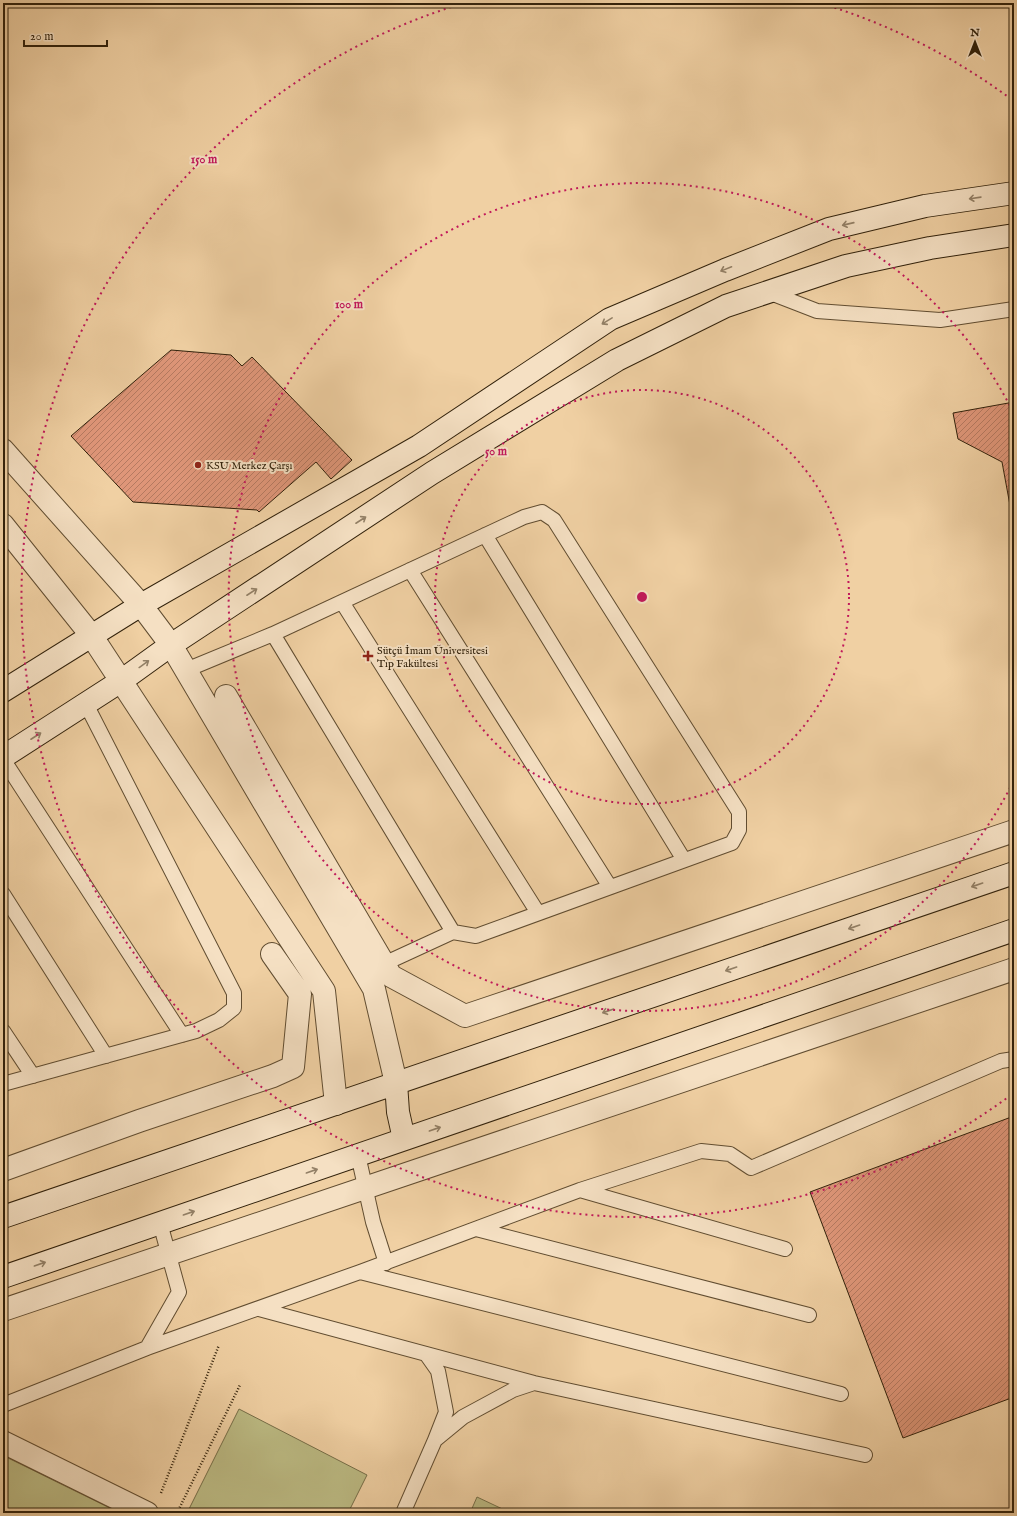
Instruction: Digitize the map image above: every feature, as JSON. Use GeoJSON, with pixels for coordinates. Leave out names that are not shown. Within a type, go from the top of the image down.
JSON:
{"type":"FeatureCollection","features":[{"type":"Feature","properties":{"kind":"street"},"geometry":{"type":"LineString","coordinates":[[3,690],[141,605],[419,446],[610,319],[725,270],[829,229],[925,206],[1014,193]]}},
{"type":"Feature","properties":{"kind":"street"},"geometry":{"type":"LineString","coordinates":[[3,758],[432,473],[617,360],[726,306],[846,266],[930,248],[1014,235]]}},
{"type":"Feature","properties":{"kind":"street"},"geometry":{"type":"LineString","coordinates":[[3,450],[141,605],[171,645],[374,989],[396,1083],[398,1112],[404,1139]]}},
{"type":"Feature","properties":{"kind":"street"},"geometry":{"type":"LineString","coordinates":[[3,525],[91,635],[324,991],[336,1104]]}},
{"type":"Feature","properties":{"kind":"street"},"geometry":{"type":"LineString","coordinates":[[226,696],[391,976],[465,1016],[1014,831]]}},
{"type":"Feature","properties":{"kind":"street"},"geometry":{"type":"LineString","coordinates":[[3,1218],[1014,873]]}},
{"type":"Feature","properties":{"kind":"street"},"geometry":{"type":"LineString","coordinates":[[3,1277],[1014,930]]}},
{"type":"Feature","properties":{"kind":"street"},"geometry":{"type":"LineString","coordinates":[[3,1170],[139,1121],[273,1076],[293,1067],[300,994],[272,954]]}},
{"type":"Feature","properties":{"kind":"street"},"geometry":{"type":"LineString","coordinates":[[3,1310],[1014,968]]}},
{"type":"Feature","properties":{"kind":"street"},"geometry":{"type":"LineString","coordinates":[[3,1442],[153,1506]]}},
{"type":"Feature","properties":{"kind":"lane"},"geometry":{"type":"LineString","coordinates":[[768,292],[817,311],[932,320],[1014,309]]}},
{"type":"Feature","properties":{"kind":"lane"},"geometry":{"type":"LineString","coordinates":[[186,670],[272,634],[524,516],[542,512],[554,520],[739,812],[739,830],[732,843],[476,936],[453,932],[364,972]]}},
{"type":"Feature","properties":{"kind":"lane"},"geometry":{"type":"LineString","coordinates":[[485,535],[684,860]]}},
{"type":"Feature","properties":{"kind":"lane"},"geometry":{"type":"LineString","coordinates":[[410,570],[610,887]]}},
{"type":"Feature","properties":{"kind":"lane"},"geometry":{"type":"LineString","coordinates":[[342,602],[538,913]]}},
{"type":"Feature","properties":{"kind":"lane"},"geometry":{"type":"LineString","coordinates":[[272,634],[453,932]]}},
{"type":"Feature","properties":{"kind":"lane"},"geometry":{"type":"LineString","coordinates":[[3,1084],[196,1032],[219,1020],[234,1008],[234,993],[86,704]]}},
{"type":"Feature","properties":{"kind":"lane"},"geometry":{"type":"LineString","coordinates":[[3,758],[182,1035]]}},
{"type":"Feature","properties":{"kind":"lane"},"geometry":{"type":"LineString","coordinates":[[3,894],[106,1056]]}},
{"type":"Feature","properties":{"kind":"lane"},"geometry":{"type":"LineString","coordinates":[[3,1031],[33,1076]]}},
{"type":"Feature","properties":{"kind":"lane"},"geometry":{"type":"LineString","coordinates":[[3,1405],[147,1348],[386,1263],[580,1190],[700,1151],[730,1154],[751,1168],[1001,1061],[1014,1059]]}},
{"type":"Feature","properties":{"kind":"lane"},"geometry":{"type":"LineString","coordinates":[[358,1155],[373,1222],[386,1263]]}},
{"type":"Feature","properties":{"kind":"lane"},"geometry":{"type":"LineString","coordinates":[[580,1190],[785,1249]]}},
{"type":"Feature","properties":{"kind":"lane"},"geometry":{"type":"LineString","coordinates":[[147,1348],[179,1292],[160,1223]]}},
{"type":"Feature","properties":{"kind":"lane"},"geometry":{"type":"LineString","coordinates":[[476,1229],[809,1315]]}},
{"type":"Feature","properties":{"kind":"lane"},"geometry":{"type":"LineString","coordinates":[[360,1272],[841,1394]]}},
{"type":"Feature","properties":{"kind":"lane"},"geometry":{"type":"LineString","coordinates":[[259,1309],[534,1383],[865,1455]]}},
{"type":"Feature","properties":{"kind":"lane"},"geometry":{"type":"LineString","coordinates":[[402,1513],[446,1412],[438,1371],[426,1354]]}},
{"type":"Feature","properties":{"kind":"lane"},"geometry":{"type":"LineString","coordinates":[[435,1440],[463,1416],[513,1390],[534,1383]]}},
{"type":"Feature","properties":{"kind":"path"},"geometry":{"type":"LineString","coordinates":[[153,1506],[229,1318]]}},
{"type":"Feature","properties":{"kind":"path"},"geometry":{"type":"LineString","coordinates":[[177,1513],[240,1385]]}},
{"type":"Feature","properties":{"kind":"shaded area"},"geometry":{"type":"Polygon","coordinates":[[[239,1409],[367,1475],[348,1513],[187,1513],[239,1409]]]}},
{"type":"Feature","properties":{"kind":"shaded area"},"geometry":{"type":"Polygon","coordinates":[[[4,1456],[120,1513],[3,1513],[4,1456]]]}},
{"type":"Feature","properties":{"kind":"shaded area"},"geometry":{"type":"Polygon","coordinates":[[[477,1497],[511,1513],[470,1513],[477,1497]]]}},
{"type":"Feature","properties":{"kind":"building"},"geometry":{"type":"Polygon","coordinates":[[[171,350],[231,355],[242,366],[252,357],[352,460],[331,479],[316,462],[259,512],[257,510],[133,502],[71,436],[171,350]]]}},
{"type":"Feature","properties":{"kind":"building"},"geometry":{"type":"Polygon","coordinates":[[[1014,402],[1014,527],[1002,462],[958,439],[953,413],[1014,402]]]}},
{"type":"Feature","properties":{"kind":"building"},"geometry":{"type":"Polygon","coordinates":[[[1014,1116],[1014,1397],[903,1438],[810,1192],[1014,1116]]]}},
{"type":"Feature","properties":{"kind":"place","name":"KSU Merkez Çarşı"},"geometry":{"type":"Point","coordinates":[198,465]}},
{"type":"Feature","properties":{"kind":"place","name":"Sütçü İmam Üniversitesi Tıp Fakültesi"},"geometry":{"type":"Point","coordinates":[368,656]}}]}
